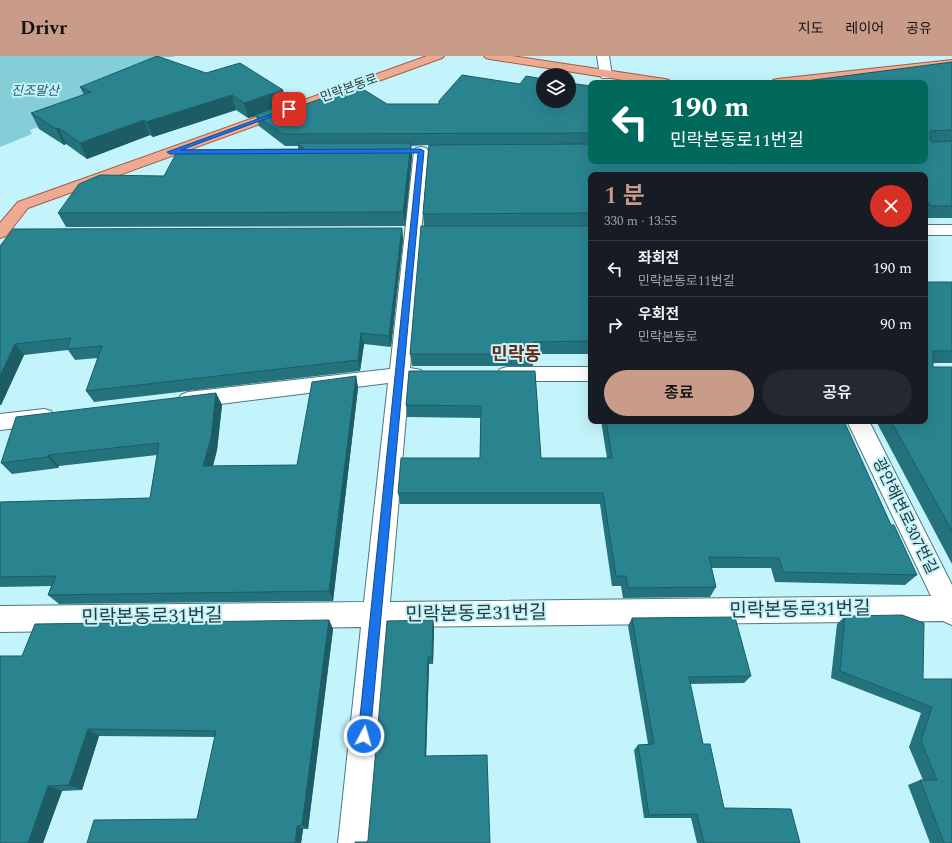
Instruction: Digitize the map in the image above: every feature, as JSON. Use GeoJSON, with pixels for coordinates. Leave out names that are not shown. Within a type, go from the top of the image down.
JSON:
{"type":"FeatureCollection","features":[{"type":"Feature","properties":{"kind":"main road","name":"민락본동로"},"geometry":{"type":"LineString","coordinates":[[5,234],[23,205],[438,56]]}},
{"type":"Feature","properties":{"kind":"main road"},"geometry":{"type":"LineString","coordinates":[[490,56],[643,80]]}},
{"type":"Feature","properties":{"kind":"main road"},"geometry":{"type":"LineString","coordinates":[[802,80],[952,62]]}},
{"type":"Feature","properties":{"kind":"street"},"geometry":{"type":"LineString","coordinates":[[603,56],[606,75]]}},
{"type":"Feature","properties":{"kind":"street"},"geometry":{"type":"LineString","coordinates":[[354,843],[421,151]]}},
{"type":"Feature","properties":{"kind":"street"},"geometry":{"type":"LineString","coordinates":[[170,152],[210,152]]}},
{"type":"Feature","properties":{"kind":"street"},"geometry":{"type":"LineString","coordinates":[[928,230],[952,230]]}},
{"type":"Feature","properties":{"kind":"street"},"geometry":{"type":"LineString","coordinates":[[487,375],[588,374]]}},
{"type":"Feature","properties":{"kind":"street"},"geometry":{"type":"LineString","coordinates":[[172,402],[399,375],[431,375]]}},
{"type":"Feature","properties":{"kind":"street"},"geometry":{"type":"LineString","coordinates":[[0,422],[63,414]]}},
{"type":"Feature","properties":{"kind":"street","name":"광안해변로307번길"},"geometry":{"type":"LineString","coordinates":[[859,424],[951,609]]}},
{"type":"Feature","properties":{"kind":"street","name":"민락본동로31번길"},"geometry":{"type":"LineString","coordinates":[[0,619],[951,609]]}},
{"type":"Feature","properties":{"kind":"green space","name":"진조말산"},"geometry":{"type":"Polygon","coordinates":[[[0,56],[175,56],[157,57],[52,122],[30,130],[32,134],[0,147],[0,56]]]}},
{"type":"Feature","properties":{"kind":"building"},"geometry":{"type":"Polygon","coordinates":[[[157,56],[206,73],[240,63],[283,90],[244,103],[232,95],[146,122],[144,120],[80,143],[59,128],[56,129],[31,113],[91,92],[80,87],[157,56]]]}},
{"type":"Feature","properties":{"kind":"building"},"geometry":{"type":"Polygon","coordinates":[[[952,62],[952,130],[930,131],[930,140],[932,142],[952,141],[952,206],[931,206],[928,202],[928,172],[588,172],[588,213],[423,214],[429,145],[588,144],[588,164],[928,164],[928,80],[814,80],[952,62]]]}},
{"type":"Feature","properties":{"kind":"building"},"geometry":{"type":"Polygon","coordinates":[[[462,75],[520,84],[526,76],[536,78],[536,108],[576,108],[576,84],[588,86],[588,133],[283,134],[255,115],[295,100],[303,105],[358,86],[387,104],[439,104],[439,101],[462,75]]]}},
{"type":"Feature","properties":{"kind":"building"},"geometry":{"type":"Polygon","coordinates":[[[297,143],[411,143],[403,212],[58,213],[79,184],[100,175],[164,176],[178,150],[305,149],[297,143]]]}},
{"type":"Feature","properties":{"kind":"building"},"geometry":{"type":"Polygon","coordinates":[[[421,226],[588,226],[588,341],[534,342],[534,354],[410,354],[421,226]]]}},
{"type":"Feature","properties":{"kind":"building"},"geometry":{"type":"Polygon","coordinates":[[[402,228],[389,336],[361,333],[358,360],[86,391],[102,346],[67,349],[71,338],[15,344],[0,376],[0,246],[13,229],[402,228]]]}},
{"type":"Feature","properties":{"kind":"building"},"geometry":{"type":"Polygon","coordinates":[[[928,282],[952,282],[952,351],[933,351],[933,367],[952,367],[952,531],[893,424],[928,424],[928,282]]]}},
{"type":"Feature","properties":{"kind":"building"},"geometry":{"type":"Polygon","coordinates":[[[409,371],[535,371],[541,458],[612,458],[606,424],[845,424],[891,525],[894,525],[917,575],[783,572],[779,558],[709,557],[716,587],[628,588],[626,576],[616,576],[603,493],[398,493],[401,458],[480,458],[481,406],[406,405],[409,371]]]}},
{"type":"Feature","properties":{"kind":"building"},"geometry":{"type":"Polygon","coordinates":[[[356,376],[329,591],[48,595],[56,576],[0,577],[0,502],[150,498],[159,443],[49,455],[48,457],[1,463],[16,417],[216,393],[211,438],[203,466],[297,465],[312,382],[356,376]]]}},
{"type":"Feature","properties":{"kind":"building"},"geometry":{"type":"Polygon","coordinates":[[[902,615],[924,623],[923,679],[952,679],[952,843],[944,843],[920,780],[937,780],[921,741],[932,707],[840,671],[845,616],[902,615]]]}},
{"type":"Feature","properties":{"kind":"building"},"geometry":{"type":"Polygon","coordinates":[[[735,617],[751,676],[689,677],[703,744],[710,744],[724,808],[791,809],[800,843],[704,843],[697,814],[649,815],[638,745],[654,744],[632,618],[735,617]]]}},
{"type":"Feature","properties":{"kind":"building"},"geometry":{"type":"Polygon","coordinates":[[[329,620],[302,825],[297,826],[295,843],[87,843],[94,820],[197,819],[216,731],[88,729],[69,785],[48,786],[28,843],[0,843],[0,656],[22,656],[35,624],[329,620]]]}},
{"type":"Feature","properties":{"kind":"building"},"geometry":{"type":"Polygon","coordinates":[[[433,620],[432,657],[428,657],[425,756],[487,755],[490,843],[355,843],[367,842],[368,840],[387,621],[433,620]]]}},
{"type":"Feature","properties":{"kind":"district","name":"민락동"},"geometry":{"type":"Point","coordinates":[516,354]}},
{"type":"Feature","properties":{"kind":"route"},"geometry":{"type":"LineString","coordinates":[[289,109],[170,152],[421,151],[364,736]]}}]}
